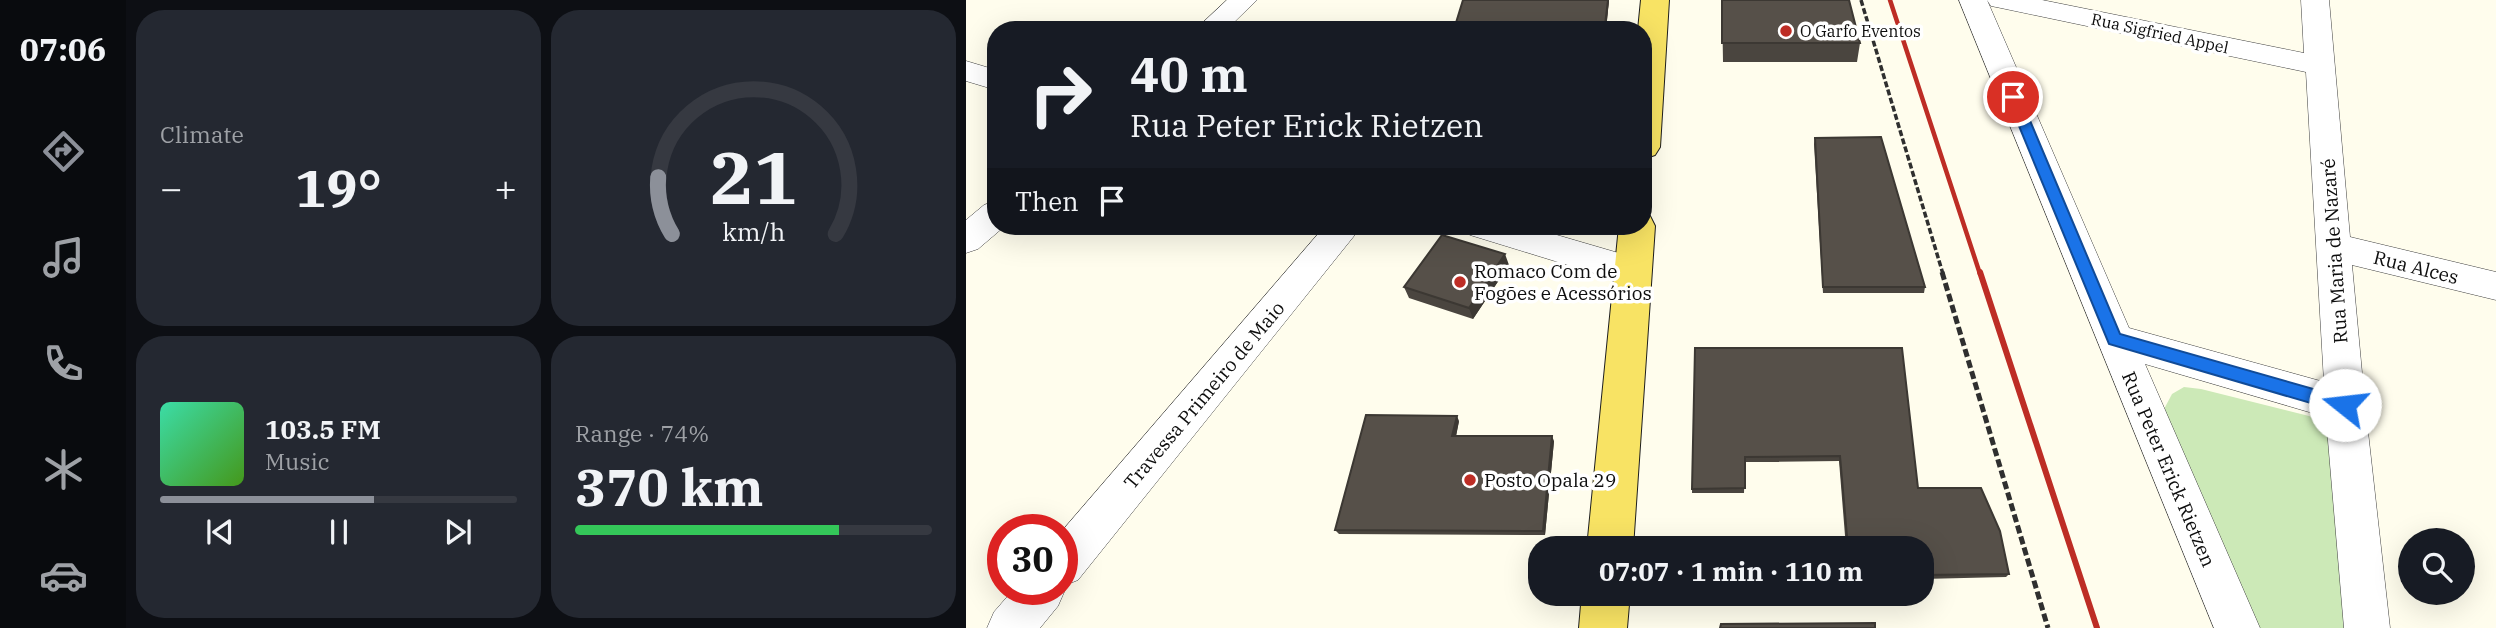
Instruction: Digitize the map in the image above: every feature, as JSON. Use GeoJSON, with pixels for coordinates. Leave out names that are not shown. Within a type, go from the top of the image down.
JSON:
{"type":"FeatureCollection","features":[{"type":"Feature","properties":{"kind":"main road"},"geometry":{"type":"LineString","coordinates":[[1652,37],[1655,0]]}},
{"type":"Feature","properties":{"kind":"main road"},"geometry":{"type":"LineString","coordinates":[[1611,536],[1636,235]]}},
{"type":"Feature","properties":{"kind":"main road"},"geometry":{"type":"LineString","coordinates":[[1603,628],[1605,606]]}},
{"type":"Feature","properties":{"kind":"street"},"geometry":{"type":"LineString","coordinates":[[1219,21],[1243,0]]}},
{"type":"Feature","properties":{"kind":"street","name":"Rua Peter Erick Rietzen"},"geometry":{"type":"LineString","coordinates":[[1973,0],[2237,628]]}},
{"type":"Feature","properties":{"kind":"street","name":"Rua Sigfried Appel"},"geometry":{"type":"LineString","coordinates":[[2001,0],[2319,65]]}},
{"type":"Feature","properties":{"kind":"street","name":"Rua Maria de Nazaré"},"geometry":{"type":"LineString","coordinates":[[2315,0],[2345,405],[2367,628]]}},
{"type":"Feature","properties":{"kind":"street"},"geometry":{"type":"LineString","coordinates":[[966,71],[987,77]]}},
{"type":"Feature","properties":{"kind":"street"},"geometry":{"type":"LineString","coordinates":[[966,240],[987,222]]}},
{"type":"Feature","properties":{"kind":"street","name":"Travessa Primeiro de Maio"},"geometry":{"type":"LineString","coordinates":[[1078,546],[1337,235]]}},
{"type":"Feature","properties":{"kind":"street"},"geometry":{"type":"LineString","coordinates":[[1512,235],[1633,271]]}},
{"type":"Feature","properties":{"kind":"street","name":"Rua Alces"},"geometry":{"type":"LineString","coordinates":[[2335,247],[2496,286]]}},
{"type":"Feature","properties":{"kind":"street"},"geometry":{"type":"LineString","coordinates":[[2114,339],[2345,405]]}},
{"type":"Feature","properties":{"kind":"street"},"geometry":{"type":"LineString","coordinates":[[1010,628],[1029,605]]}},
{"type":"Feature","properties":{"kind":"path"},"geometry":{"type":"LineString","coordinates":[[1861,0],[2048,628]]}},
{"type":"Feature","properties":{"kind":"green space"},"geometry":{"type":"Polygon","coordinates":[[[2184,387],[2313,417],[2326,425],[2332,437],[2346,628],[2255,628],[2163,411],[2172,394],[2184,387]]]}},
{"type":"Feature","properties":{"kind":"building"},"geometry":{"type":"Polygon","coordinates":[[[1463,0],[1608,0],[1605,21],[1457,21],[1463,0]]]}},
{"type":"Feature","properties":{"kind":"building","name":"O Garfo Eventos"},"geometry":{"type":"Polygon","coordinates":[[[1722,0],[1849,0],[1860,43],[1722,43],[1722,0]]]}},
{"type":"Feature","properties":{"kind":"building"},"geometry":{"type":"Polygon","coordinates":[[[1881,137],[1925,287],[1823,287],[1815,138],[1881,137]]]}},
{"type":"Feature","properties":{"kind":"building","name":"Romaco Com de Fogões e Acessórios"},"geometry":{"type":"Polygon","coordinates":[[[1442,235],[1505,254],[1469,308],[1404,287],[1442,235]]]}},
{"type":"Feature","properties":{"kind":"building"},"geometry":{"type":"Polygon","coordinates":[[[1695,348],[1902,348],[1918,488],[1981,488],[2000,531],[2009,574],[1934,575],[1934,536],[1847,536],[1840,456],[1745,457],[1745,488],[1692,489],[1695,348]]]}},
{"type":"Feature","properties":{"kind":"building"},"geometry":{"type":"Polygon","coordinates":[[[1366,415],[1457,416],[1452,436],[1552,436],[1543,531],[1335,530],[1366,415]]]}},
{"type":"Feature","properties":{"kind":"building"},"geometry":{"type":"Polygon","coordinates":[[[1875,623],[1875,628],[1720,628],[1721,624],[1875,623]]]}},
{"type":"Feature","properties":{"kind":"railway"},"geometry":{"type":"LineString","coordinates":[[1890,0],[1980,274]]}},
{"type":"Feature","properties":{"kind":"railway"},"geometry":{"type":"LineString","coordinates":[[1980,272],[2097,628]]}},
{"type":"Feature","properties":{"kind":"place","name":"O Garfo Eventos"},"geometry":{"type":"Point","coordinates":[1786,31]}},
{"type":"Feature","properties":{"kind":"place","name":"Romaco Com de Fogões e Acessórios"},"geometry":{"type":"Point","coordinates":[1460,282]}},
{"type":"Feature","properties":{"kind":"place","name":"Posto Opala 29"},"geometry":{"type":"Point","coordinates":[1470,480]}},
{"type":"Feature","properties":{"kind":"route"},"geometry":{"type":"LineString","coordinates":[[2013,97],[2114,339],[2345,405]]}}]}
